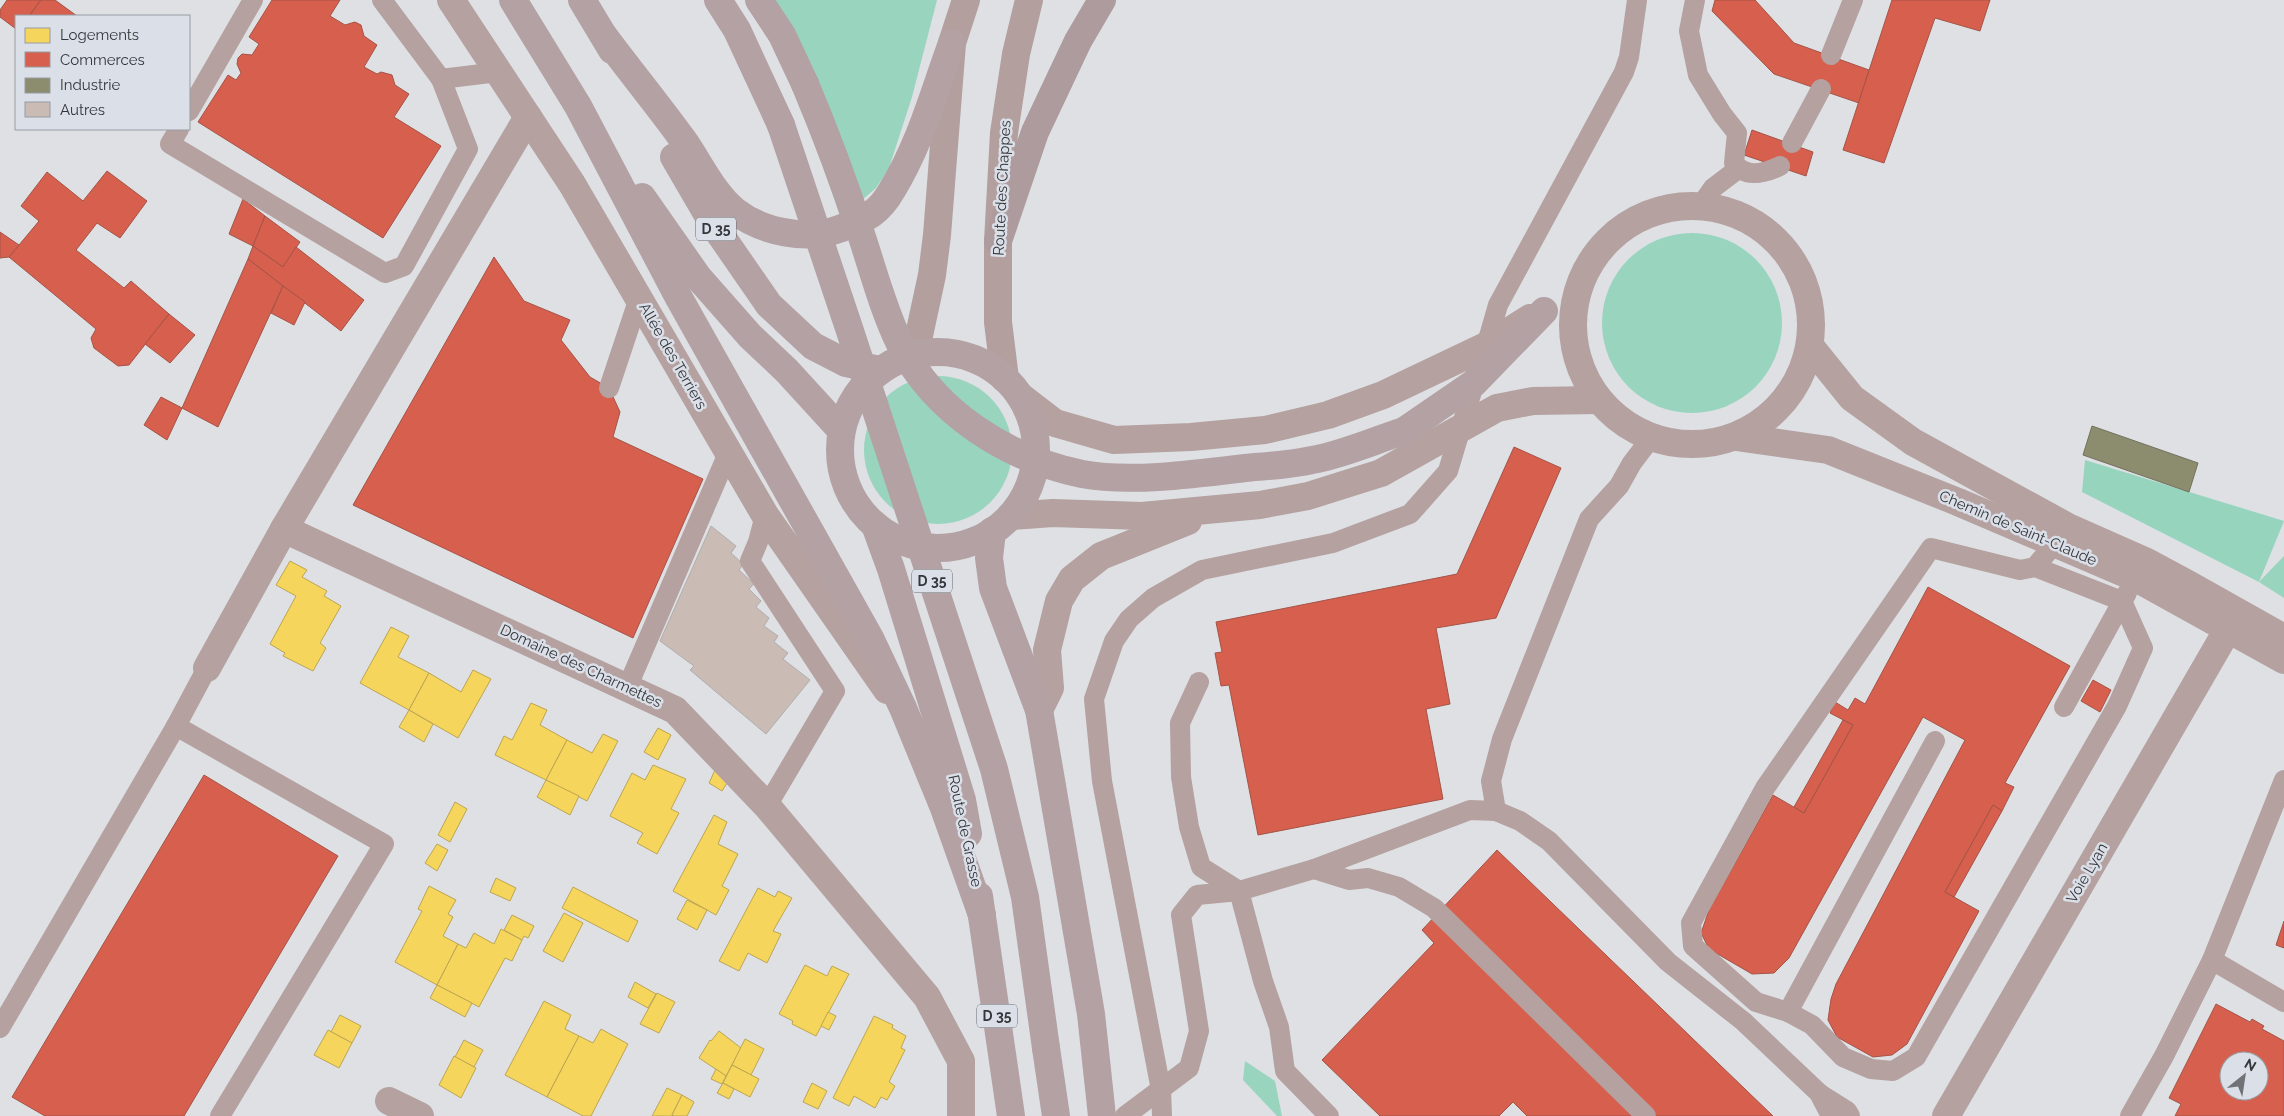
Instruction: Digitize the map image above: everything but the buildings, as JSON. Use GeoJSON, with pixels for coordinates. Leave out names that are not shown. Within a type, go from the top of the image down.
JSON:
{"type":"FeatureCollection","features":[{"type":"Feature","properties":{"kind":"highway"},"geometry":{"type":"LineString","coordinates":[[998,241],[1035,132],[1078,40],[1102,0]]}},
{"type":"Feature","properties":{"kind":"main road","name":"D 35"},"geometry":{"type":"LineString","coordinates":[[513,0],[578,106],[698,277],[750,336],[787,371],[841,430]]}},
{"type":"Feature","properties":{"kind":"main road","name":"D 35"},"geometry":{"type":"LineString","coordinates":[[582,0],[713,224],[769,305],[812,346],[846,363],[880,370]]}},
{"type":"Feature","properties":{"kind":"main road","name":"D 35"},"geometry":{"type":"LineString","coordinates":[[718,0],[737,30],[780,125],[994,769],[1025,897],[1056,1116]]}},
{"type":"Feature","properties":{"kind":"main road"},"geometry":{"type":"LineString","coordinates":[[759,0],[782,35],[833,149],[882,299],[900,345],[927,385],[949,407],[986,437],[1018,454],[1050,466],[1083,474],[1131,477],[1189,474],[1313,460],[1404,431],[1474,383],[1544,312]]}},
{"type":"Feature","properties":{"kind":"main road"},"geometry":{"type":"LineString","coordinates":[[915,354],[932,275],[936,243],[952,43],[966,0]]}},
{"type":"Feature","properties":{"kind":"main road","name":"Route des Chappes"},"geometry":{"type":"LineString","coordinates":[[1013,387],[998,322],[998,241],[1004,133],[1016,54],[1029,0]]}},
{"type":"Feature","properties":{"kind":"main road","name":"D 35"},"geometry":{"type":"LineString","coordinates":[[604,36],[684,141],[715,188],[735,211],[763,227],[793,234],[829,232],[869,218],[892,192],[912,152],[952,43]]}},
{"type":"Feature","properties":{"kind":"main road"},"geometry":{"type":"LineString","coordinates":[[578,106],[679,298],[870,638],[903,708],[944,808],[982,915]]}},
{"type":"Feature","properties":{"kind":"main road"},"geometry":{"type":"LineString","coordinates":[[1001,524],[973,541],[953,547],[932,548],[912,544],[893,536],[875,525],[860,510],[849,492],[842,472],[839,451],[841,430],[851,402],[868,380],[880,370],[902,358],[915,354],[939,351],[963,355],[985,364],[1013,387],[1030,415],[1036,458],[1032,479],[1026,492],[1001,524],[989,558],[993,588],[1039,710],[1091,1014],[1102,1116]]}},
{"type":"Feature","properties":{"kind":"main road","name":"Route de Grasse"},"geometry":{"type":"LineString","coordinates":[[875,525],[891,570],[962,800],[982,915],[1011,1116]]}},
{"type":"Feature","properties":{"kind":"street","name":"Allée des Terriers"},"geometry":{"type":"LineString","coordinates":[[451,0],[572,184],[765,515],[881,683],[903,708]]}},
{"type":"Feature","properties":{"kind":"street"},"geometry":{"type":"LineString","coordinates":[[207,668],[284,529],[528,117]]}},
{"type":"Feature","properties":{"kind":"street"},"geometry":{"type":"LineString","coordinates":[[1677,206],[1701,206],[1734,213],[1763,229],[1779,243],[1792,260],[1802,279],[1809,300],[1812,323],[1810,346],[1801,375],[1784,401],[1763,422],[1736,436],[1708,444],[1679,444],[1651,438],[1621,422],[1598,400],[1580,368],[1571,332],[1575,295],[1583,273],[1596,253],[1612,235],[1631,221],[1653,212],[1677,206]]}},
{"type":"Feature","properties":{"kind":"street"},"geometry":{"type":"LineString","coordinates":[[1013,387],[1055,423],[1114,440],[1191,437],[1265,430],[1328,415],[1374,398],[1486,346],[1521,323],[1575,295]]}},
{"type":"Feature","properties":{"kind":"street","name":"Chemin de Saint-Claude"},"geometry":{"type":"LineString","coordinates":[[1810,346],[1852,398],[1913,442],[2068,526],[2164,571],[2284,638]]}},
{"type":"Feature","properties":{"kind":"street"},"geometry":{"type":"LineString","coordinates":[[1001,524],[1054,513],[1142,516],[1260,505],[1308,496],[1381,474],[1497,408],[1533,401],[1598,400]]}},
{"type":"Feature","properties":{"kind":"street","name":"Chemin de Saint-Claude"},"geometry":{"type":"LineString","coordinates":[[1736,436],[1828,450],[1958,502],[2136,578],[2284,660]]}},
{"type":"Feature","properties":{"kind":"street"},"geometry":{"type":"LineString","coordinates":[[1039,710],[1050,688],[1047,650],[1059,601],[1072,579],[1101,556],[1215,510]]}},
{"type":"Feature","properties":{"kind":"street","name":"Domaine des Charmettes"},"geometry":{"type":"LineString","coordinates":[[284,529],[675,710],[766,806],[927,997],[961,1061],[961,1116]]}},
{"type":"Feature","properties":{"kind":"street","name":"Voie Lyan"},"geometry":{"type":"LineString","coordinates":[[1946,1116],[2228,629]]}},
{"type":"Feature","properties":{"kind":"street"},"geometry":{"type":"LineString","coordinates":[[389,1101],[420,1116]]}},
{"type":"Feature","properties":{"kind":"lane"},"geometry":{"type":"LineString","coordinates":[[190,109],[253,0]]}},
{"type":"Feature","properties":{"kind":"lane"},"geometry":{"type":"LineString","coordinates":[[178,130],[170,144],[385,273],[404,266],[468,149],[441,79],[382,0]]}},
{"type":"Feature","properties":{"kind":"lane"},"geometry":{"type":"LineString","coordinates":[[1162,1116],[1161,1090],[1102,781],[1094,699],[1114,641],[1129,619],[1153,598],[1202,570],[1334,543],[1410,514],[1448,471],[1498,305],[1624,72],[1629,57],[1637,0]]}},
{"type":"Feature","properties":{"kind":"lane"},"geometry":{"type":"LineString","coordinates":[[1694,0],[1689,31],[1698,75],[1722,114],[1737,133],[1734,163],[1738,169],[1746,173],[1764,173],[1780,166]]}},
{"type":"Feature","properties":{"kind":"lane"},"geometry":{"type":"LineString","coordinates":[[1831,55],[1854,0]]}},
{"type":"Feature","properties":{"kind":"lane"},"geometry":{"type":"LineString","coordinates":[[441,79],[498,72]]}},
{"type":"Feature","properties":{"kind":"lane"},"geometry":{"type":"LineString","coordinates":[[1792,143],[1821,89]]}},
{"type":"Feature","properties":{"kind":"lane"},"geometry":{"type":"LineString","coordinates":[[1701,206],[1713,188],[1738,169]]}},
{"type":"Feature","properties":{"kind":"lane"},"geometry":{"type":"LineString","coordinates":[[609,388],[639,298]]}},
{"type":"Feature","properties":{"kind":"lane"},"geometry":{"type":"LineString","coordinates":[[1496,811],[1491,781],[1502,739],[1589,519],[1619,486],[1632,463],[1651,438]]}},
{"type":"Feature","properties":{"kind":"lane"},"geometry":{"type":"LineString","coordinates":[[627,688],[729,451]]}},
{"type":"Feature","properties":{"kind":"lane"},"geometry":{"type":"LineString","coordinates":[[765,515],[758,542],[750,561],[834,691],[766,806]]}},
{"type":"Feature","properties":{"kind":"lane"},"geometry":{"type":"LineString","coordinates":[[2028,568],[2055,544]]}},
{"type":"Feature","properties":{"kind":"lane"},"geometry":{"type":"LineString","coordinates":[[1931,548],[2028,568],[2122,602],[2143,648],[2117,706],[1916,1057],[1893,1071],[1871,1070],[1843,1057],[1812,1025],[1788,1012],[1756,1002],[1692,946],[1690,923],[1766,788],[1931,548]]}},
{"type":"Feature","properties":{"kind":"lane"},"geometry":{"type":"LineString","coordinates":[[2064,707],[2136,578]]}},
{"type":"Feature","properties":{"kind":"lane"},"geometry":{"type":"LineString","coordinates":[[0,1028],[176,726],[207,668]]}},
{"type":"Feature","properties":{"kind":"lane"},"geometry":{"type":"LineString","coordinates":[[1198,682],[1180,724],[1180,777],[1188,827],[1201,867],[1239,891],[1263,981],[1279,1027],[1285,1071],[1329,1116]]}},
{"type":"Feature","properties":{"kind":"lane"},"geometry":{"type":"LineString","coordinates":[[176,726],[384,844],[220,1116]]}},
{"type":"Feature","properties":{"kind":"lane"},"geometry":{"type":"LineString","coordinates":[[1788,1012],[1935,741]]}},
{"type":"Feature","properties":{"kind":"lane"},"geometry":{"type":"LineString","coordinates":[[2130,1116],[2164,1056],[2212,960],[2284,780]]}},
{"type":"Feature","properties":{"kind":"lane"},"geometry":{"type":"LineString","coordinates":[[1125,1116],[1189,1068],[1199,1031],[1181,915],[1197,895],[1239,891],[1314,869],[1470,810],[1496,811],[1520,821],[1549,841],[1668,962],[1743,1021],[1843,1114]]}},
{"type":"Feature","properties":{"kind":"lane"},"geometry":{"type":"LineString","coordinates":[[1314,869],[1349,880],[1368,878],[1399,887],[1434,908],[1646,1116]]}},
{"type":"Feature","properties":{"kind":"lane"},"geometry":{"type":"LineString","coordinates":[[2212,960],[2284,1002]]}},
{"type":"Feature","properties":{"kind":"lane"},"geometry":{"type":"LineString","coordinates":[[1743,1021],[1756,1002]]}},
{"type":"Feature","properties":{"kind":"green space"},"geometry":{"type":"Polygon","coordinates":[[[755,0],[937,0],[912,97],[889,168],[876,188],[862,200],[839,213],[780,41],[755,0]]]}},
{"type":"Feature","properties":{"kind":"green space"},"geometry":{"type":"Polygon","coordinates":[[[1683,233],[1701,233],[1727,239],[1756,259],[1776,288],[1781,305],[1781,341],[1776,358],[1756,387],[1727,407],[1710,412],[1683,413],[1666,410],[1649,403],[1622,380],[1612,366],[1605,349],[1602,332],[1602,314],[1605,297],[1612,280],[1635,253],[1649,243],[1666,236],[1683,233]]]}},
{"type":"Feature","properties":{"kind":"green space"},"geometry":{"type":"Polygon","coordinates":[[[938,376],[966,381],[979,388],[990,398],[1000,409],[1007,422],[1012,450],[1007,478],[1000,491],[990,502],[979,512],[966,519],[938,524],[910,519],[897,512],[886,502],[876,491],[869,478],[864,450],[869,422],[876,409],[886,398],[897,388],[910,381],[938,376]]]}},
{"type":"Feature","properties":{"kind":"green space"},"geometry":{"type":"Polygon","coordinates":[[[2085,460],[2284,521],[2259,582],[2082,492],[2085,460]]]}},
{"type":"Feature","properties":{"kind":"green space"},"geometry":{"type":"Polygon","coordinates":[[[2284,556],[2284,598],[2259,582],[2284,556]]]}},
{"type":"Feature","properties":{"kind":"green space"},"geometry":{"type":"Polygon","coordinates":[[[1245,1061],[1275,1081],[1282,1116],[1277,1116],[1243,1080],[1245,1061]]]}}]}
